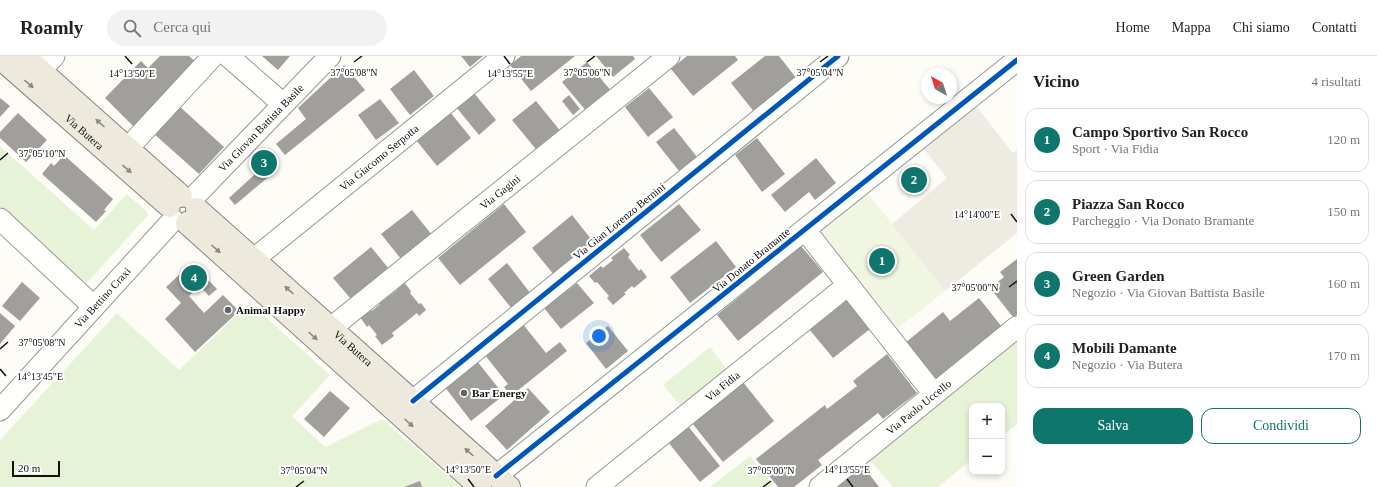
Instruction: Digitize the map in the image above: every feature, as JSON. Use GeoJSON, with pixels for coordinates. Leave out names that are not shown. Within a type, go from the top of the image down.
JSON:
{"type":"FeatureCollection","features":[{"type":"Feature","properties":{"kind":"main road","name":"Via Butera"},"geometry":{"type":"LineString","coordinates":[[24,56],[47,63],[128,148],[183,209],[254,259],[412,401],[495,483]]}},
{"type":"Feature","properties":{"kind":"main road","name":"Via Butera"},"geometry":{"type":"LineString","coordinates":[[2,59],[183,209],[495,483]]}},
{"type":"Feature","properties":{"kind":"street"},"geometry":{"type":"LineString","coordinates":[[128,148],[213,56]]}},
{"type":"Feature","properties":{"kind":"street"},"geometry":{"type":"LineString","coordinates":[[228,56],[283,104]]}},
{"type":"Feature","properties":{"kind":"street","name":"Via Giovan Battista Basile"},"geometry":{"type":"LineString","coordinates":[[183,209],[330,56]]}},
{"type":"Feature","properties":{"kind":"street","name":"Via Giacomo Serpotta"},"geometry":{"type":"LineString","coordinates":[[254,259],[504,56]]}},
{"type":"Feature","properties":{"kind":"street","name":"Via Gagini"},"geometry":{"type":"LineString","coordinates":[[330,328],[669,56]]}},
{"type":"Feature","properties":{"kind":"street","name":"Via Gian Lorenzo Bernini"},"geometry":{"type":"LineString","coordinates":[[412,401],[838,56]]}},
{"type":"Feature","properties":{"kind":"street","name":"Via Donato Bramante"},"geometry":{"type":"LineString","coordinates":[[495,483],[805,230],[1017,60]]}},
{"type":"Feature","properties":{"kind":"street","name":"Via Bettino Craxi"},"geometry":{"type":"LineString","coordinates":[[4,397],[94,307],[183,209]]}},
{"type":"Feature","properties":{"kind":"street"},"geometry":{"type":"LineString","coordinates":[[805,230],[934,394]]}},
{"type":"Feature","properties":{"kind":"street"},"geometry":{"type":"LineString","coordinates":[[4,231],[94,307]]}},
{"type":"Feature","properties":{"kind":"street","name":"Via Fidia"},"geometry":{"type":"LineString","coordinates":[[597,487],[848,285]]}},
{"type":"Feature","properties":{"kind":"street","name":"Via Paolo Uccello"},"geometry":{"type":"LineString","coordinates":[[820,487],[1017,327]]}},
{"type":"Feature","properties":{"kind":"green space"},"geometry":{"type":"Polygon","coordinates":[[[0,146],[94,230],[127,194],[149,214],[86,284],[0,206],[0,146]]]}},
{"type":"Feature","properties":{"kind":"green space"},"geometry":{"type":"Polygon","coordinates":[[[867,192],[945,291],[898,328],[820,231],[867,192]]]}},
{"type":"Feature","properties":{"kind":"green space"},"geometry":{"type":"Polygon","coordinates":[[[250,303],[330,375],[292,416],[325,447],[382,419],[460,487],[0,487],[0,440],[117,313],[179,370],[250,303]]]}},
{"type":"Feature","properties":{"kind":"green space"},"geometry":{"type":"Polygon","coordinates":[[[1017,341],[1017,424],[1005,434],[1005,403],[969,403],[969,461],[938,487],[893,487],[869,459],[1017,341]]]}},
{"type":"Feature","properties":{"kind":"green space"},"geometry":{"type":"Polygon","coordinates":[[[710,347],[727,370],[681,406],[663,385],[710,347]]]}},
{"type":"Feature","properties":{"kind":"green space"},"geometry":{"type":"Polygon","coordinates":[[[750,456],[773,486],[772,487],[710,487],[750,456]]]}},
{"type":"Feature","properties":{"kind":"shaded area"},"geometry":{"type":"Polygon","coordinates":[[[976,106],[1013,153],[1017,150],[1017,233],[945,291],[892,224],[947,178],[923,148],[976,106]]]}},
{"type":"Feature","properties":{"kind":"building"},"geometry":{"type":"Polygon","coordinates":[[[160,56],[189,56],[199,65],[136,129],[105,98],[141,61],[148,68],[160,56]]]}},
{"type":"Feature","properties":{"kind":"building"},"geometry":{"type":"Polygon","coordinates":[[[262,56],[290,56],[278,70],[262,56]]]}},
{"type":"Feature","properties":{"kind":"building"},"geometry":{"type":"Polygon","coordinates":[[[461,56],[483,56],[470,67],[461,56]]]}},
{"type":"Feature","properties":{"kind":"building"},"geometry":{"type":"Polygon","coordinates":[[[521,56],[575,56],[531,91],[510,65],[521,56]]]}},
{"type":"Feature","properties":{"kind":"building"},"geometry":{"type":"Polygon","coordinates":[[[596,56],[633,56],[635,59],[613,77],[596,56]]]}},
{"type":"Feature","properties":{"kind":"building"},"geometry":{"type":"Polygon","coordinates":[[[687,56],[735,56],[738,60],[693,96],[671,69],[687,56]]]}},
{"type":"Feature","properties":{"kind":"building"},"geometry":{"type":"Polygon","coordinates":[[[765,56],[779,56],[797,79],[755,113],[731,83],[765,56]]]}},
{"type":"Feature","properties":{"kind":"building"},"geometry":{"type":"Polygon","coordinates":[[[587,62],[612,92],[587,112],[562,82],[587,62]]]}},
{"type":"Feature","properties":{"kind":"building"},"geometry":{"type":"Polygon","coordinates":[[[344,65],[365,90],[285,155],[276,144],[306,119],[298,108],[344,65]]]}},
{"type":"Feature","properties":{"kind":"building"},"geometry":{"type":"Polygon","coordinates":[[[414,70],[434,96],[410,115],[390,89],[414,70]]]}},
{"type":"Feature","properties":{"kind":"building"},"geometry":{"type":"Polygon","coordinates":[[[649,88],[673,117],[648,137],[625,107],[649,88]]]}},
{"type":"Feature","properties":{"kind":"building"},"geometry":{"type":"Polygon","coordinates":[[[474,93],[496,120],[479,135],[456,107],[474,93]]]}},
{"type":"Feature","properties":{"kind":"building"},"geometry":{"type":"Polygon","coordinates":[[[569,95],[580,109],[573,115],[562,101],[569,95]]]}},
{"type":"Feature","properties":{"kind":"building"},"geometry":{"type":"Polygon","coordinates":[[[0,98],[10,106],[0,117],[0,98]]]}},
{"type":"Feature","properties":{"kind":"building"},"geometry":{"type":"Polygon","coordinates":[[[380,99],[399,123],[376,140],[358,115],[380,99]]]}},
{"type":"Feature","properties":{"kind":"building"},"geometry":{"type":"Polygon","coordinates":[[[536,101],[562,133],[539,153],[512,120],[536,101]]]}},
{"type":"Feature","properties":{"kind":"building"},"geometry":{"type":"Polygon","coordinates":[[[178,105],[224,147],[199,174],[153,133],[178,105]]]}},
{"type":"Feature","properties":{"kind":"building"},"geometry":{"type":"Polygon","coordinates":[[[450,112],[471,138],[437,166],[416,140],[450,112]]]}},
{"type":"Feature","properties":{"kind":"building"},"geometry":{"type":"Polygon","coordinates":[[[18,113],[47,140],[26,162],[0,138],[0,132],[18,113]]]}},
{"type":"Feature","properties":{"kind":"building"},"geometry":{"type":"Polygon","coordinates":[[[674,128],[697,157],[679,171],[656,142],[674,128]]]}},
{"type":"Feature","properties":{"kind":"building"},"geometry":{"type":"Polygon","coordinates":[[[757,138],[785,174],[762,192],[735,155],[757,138]]]}},
{"type":"Feature","properties":{"kind":"building"},"geometry":{"type":"Polygon","coordinates":[[[64,155],[113,199],[104,210],[106,211],[96,222],[42,174],[51,163],[54,166],[64,155]]]}},
{"type":"Feature","properties":{"kind":"building"},"geometry":{"type":"Polygon","coordinates":[[[816,158],[836,183],[815,200],[809,192],[785,212],[771,195],[816,158]]]}},
{"type":"Feature","properties":{"kind":"building"},"geometry":{"type":"Polygon","coordinates":[[[266,164],[273,173],[235,205],[229,198],[266,164]]]}},
{"type":"Feature","properties":{"kind":"building"},"geometry":{"type":"Polygon","coordinates":[[[504,204],[526,232],[460,285],[438,258],[504,204]]]}},
{"type":"Feature","properties":{"kind":"building"},"geometry":{"type":"Polygon","coordinates":[[[679,204],[701,230],[661,262],[640,235],[679,204]]]}},
{"type":"Feature","properties":{"kind":"building"},"geometry":{"type":"Polygon","coordinates":[[[412,210],[432,235],[401,259],[381,234],[412,210]]]}},
{"type":"Feature","properties":{"kind":"building"},"geometry":{"type":"Polygon","coordinates":[[[572,215],[595,244],[555,276],[532,248],[572,215]]]}},
{"type":"Feature","properties":{"kind":"building"},"geometry":{"type":"Polygon","coordinates":[[[716,241],[736,267],[690,303],[670,277],[716,241]]]}},
{"type":"Feature","properties":{"kind":"building"},"geometry":{"type":"Polygon","coordinates":[[[801,246],[823,272],[738,341],[717,315],[801,246]]]}},
{"type":"Feature","properties":{"kind":"building"},"geometry":{"type":"Polygon","coordinates":[[[371,247],[389,269],[351,299],[333,278],[371,247]]]}},
{"type":"Feature","properties":{"kind":"building"},"geometry":{"type":"Polygon","coordinates":[[[624,248],[630,255],[628,257],[639,271],[641,269],[647,277],[634,288],[632,286],[624,293],[626,294],[613,305],[607,298],[609,296],[597,282],[595,283],[589,276],[601,266],[603,268],[613,260],[611,258],[624,248]]]}},
{"type":"Feature","properties":{"kind":"building"},"geometry":{"type":"Polygon","coordinates":[[[1017,259],[1017,315],[1013,317],[990,288],[1004,277],[1000,272],[1017,259]]]}},
{"type":"Feature","properties":{"kind":"building"},"geometry":{"type":"Polygon","coordinates":[[[192,263],[217,289],[209,296],[200,286],[189,296],[204,313],[223,295],[239,311],[195,352],[165,319],[181,303],[166,287],[192,263]]]}},
{"type":"Feature","properties":{"kind":"building"},"geometry":{"type":"Polygon","coordinates":[[[507,263],[531,294],[512,309],[488,279],[507,263]]]}},
{"type":"Feature","properties":{"kind":"building"},"geometry":{"type":"Polygon","coordinates":[[[22,282],[40,298],[20,321],[2,306],[22,282]]]}},
{"type":"Feature","properties":{"kind":"building"},"geometry":{"type":"Polygon","coordinates":[[[404,282],[411,291],[410,293],[426,310],[419,316],[417,313],[392,333],[394,336],[382,345],[375,336],[377,335],[369,325],[367,327],[360,317],[370,309],[372,311],[380,304],[378,302],[388,294],[389,296],[397,290],[395,288],[404,282]]]}},
{"type":"Feature","properties":{"kind":"building"},"geometry":{"type":"Polygon","coordinates":[[[577,283],[594,303],[561,329],[544,308],[577,283]]]}},
{"type":"Feature","properties":{"kind":"building"},"geometry":{"type":"Polygon","coordinates":[[[979,298],[1002,327],[936,381],[905,343],[943,312],[950,321],[979,298]]]}},
{"type":"Feature","properties":{"kind":"building"},"geometry":{"type":"Polygon","coordinates":[[[846,300],[870,329],[833,358],[809,329],[846,300]]]}},
{"type":"Feature","properties":{"kind":"building"},"geometry":{"type":"Polygon","coordinates":[[[0,313],[15,326],[0,344],[0,313]]]}},
{"type":"Feature","properties":{"kind":"building"},"geometry":{"type":"Polygon","coordinates":[[[522,323],[546,353],[560,342],[567,351],[511,396],[504,387],[508,384],[484,354],[522,323]]]}},
{"type":"Feature","properties":{"kind":"building"},"geometry":{"type":"Polygon","coordinates":[[[608,326],[628,351],[606,369],[586,343],[608,326]]]}},
{"type":"Feature","properties":{"kind":"building"},"geometry":{"type":"Polygon","coordinates":[[[887,354],[917,393],[883,419],[878,413],[818,460],[822,465],[794,487],[778,487],[756,459],[825,405],[827,409],[857,386],[853,381],[887,354]]]}},
{"type":"Feature","properties":{"kind":"building"},"geometry":{"type":"Polygon","coordinates":[[[476,360],[504,395],[471,421],[444,386],[476,360]]]}},
{"type":"Feature","properties":{"kind":"building"},"geometry":{"type":"Polygon","coordinates":[[[743,382],[774,421],[723,462],[692,423],[743,382]]]}},
{"type":"Feature","properties":{"kind":"building"},"geometry":{"type":"Polygon","coordinates":[[[528,388],[550,412],[507,450],[485,426],[528,388]]]}},
{"type":"Feature","properties":{"kind":"building"},"geometry":{"type":"Polygon","coordinates":[[[330,391],[350,408],[324,437],[304,419],[330,391]]]}},
{"type":"Feature","properties":{"kind":"building"},"geometry":{"type":"Polygon","coordinates":[[[688,426],[720,466],[700,482],[668,442],[688,426]]]}},
{"type":"Feature","properties":{"kind":"building"},"geometry":{"type":"Polygon","coordinates":[[[863,466],[879,487],[835,487],[863,466]]]}},
{"type":"Feature","properties":{"kind":"building"},"geometry":{"type":"Polygon","coordinates":[[[420,481],[422,487],[404,487],[420,481]]]}},
{"type":"Feature","properties":{"kind":"cycle path"},"geometry":{"type":"LineString","coordinates":[[413,401],[838,56]]}},
{"type":"Feature","properties":{"kind":"cycle path"},"geometry":{"type":"LineString","coordinates":[[496,476],[1017,60]]}},
{"type":"Feature","properties":{"kind":"place","name":"Green Garden"},"geometry":{"type":"Point","coordinates":[264,163]}},
{"type":"Feature","properties":{"kind":"place","name":"Piazza San Rocco"},"geometry":{"type":"Point","coordinates":[914,180]}},
{"type":"Feature","properties":{"kind":"place","name":"Campo Sportivo San Rocco"},"geometry":{"type":"Point","coordinates":[882,261]}},
{"type":"Feature","properties":{"kind":"place","name":"Mobili Damante"},"geometry":{"type":"Point","coordinates":[194,278]}},
{"type":"Feature","properties":{"kind":"place","name":"Animal Happy"},"geometry":{"type":"Point","coordinates":[228,310]}},
{"type":"Feature","properties":{"kind":"place","name":"Bar Energy"},"geometry":{"type":"Point","coordinates":[464,393]}}]}
